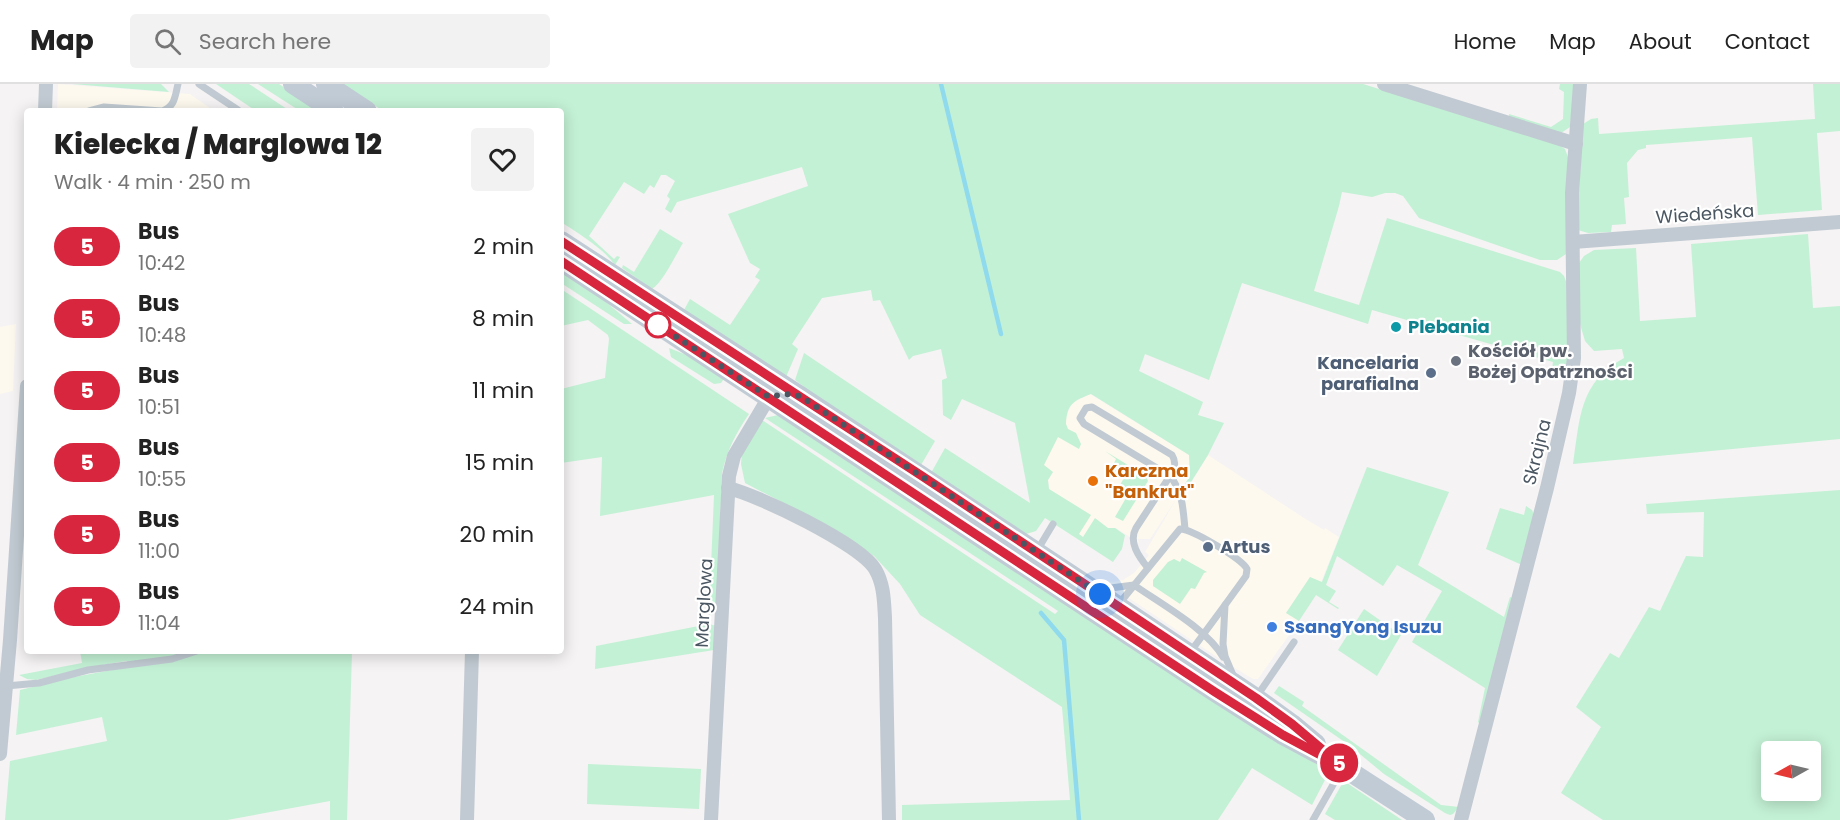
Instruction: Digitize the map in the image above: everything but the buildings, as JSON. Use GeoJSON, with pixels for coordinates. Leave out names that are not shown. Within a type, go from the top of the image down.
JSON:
{"type":"FeatureCollection","features":[{"type":"Feature","properties":{"kind":"main road"},"geometry":{"type":"LineString","coordinates":[[293,84],[329,108]]}},
{"type":"Feature","properties":{"kind":"main road"},"geometry":{"type":"LineString","coordinates":[[326,84],[362,108]]}},
{"type":"Feature","properties":{"kind":"main road"},"geometry":{"type":"LineString","coordinates":[[564,243],[800,396],[1249,694],[1292,724],[1343,767]]}},
{"type":"Feature","properties":{"kind":"main road"},"geometry":{"type":"LineString","coordinates":[[564,263],[1215,692],[1283,735],[1343,767],[1425,820]]}},
{"type":"Feature","properties":{"kind":"street"},"geometry":{"type":"LineString","coordinates":[[45,108],[46,84]]}},
{"type":"Feature","properties":{"kind":"street"},"geometry":{"type":"LineString","coordinates":[[1384,84],[1576,144]]}},
{"type":"Feature","properties":{"kind":"street","name":"Skrajna"},"geometry":{"type":"LineString","coordinates":[[1461,820],[1569,393],[1574,358],[1572,193],[1580,84]]}},
{"type":"Feature","properties":{"kind":"street","name":"Wiedeńska"},"geometry":{"type":"LineString","coordinates":[[1573,242],[1840,222]]}},
{"type":"Feature","properties":{"kind":"street","name":"Marglowa"},"geometry":{"type":"LineString","coordinates":[[711,820],[730,466],[769,397],[770,377]]}},
{"type":"Feature","properties":{"kind":"street"},"geometry":{"type":"LineString","coordinates":[[769,397],[786,394],[800,396]]}},
{"type":"Feature","properties":{"kind":"street"},"geometry":{"type":"LineString","coordinates":[[0,754],[24,429]]}},
{"type":"Feature","properties":{"kind":"street"},"geometry":{"type":"LineString","coordinates":[[728,488],[750,495],[837,537],[867,559],[874,568],[882,587],[884,600],[889,820]]}},
{"type":"Feature","properties":{"kind":"street"},"geometry":{"type":"LineString","coordinates":[[467,820],[472,654]]}},
{"type":"Feature","properties":{"kind":"lane"},"geometry":{"type":"LineString","coordinates":[[168,108],[174,103],[178,84]]}},
{"type":"Feature","properties":{"kind":"lane"},"geometry":{"type":"LineString","coordinates":[[199,84],[236,108]]}},
{"type":"Feature","properties":{"kind":"lane"},"geometry":{"type":"LineString","coordinates":[[100,108],[118,108]]}},
{"type":"Feature","properties":{"kind":"lane"},"geometry":{"type":"LineString","coordinates":[[1148,568],[1139,558],[1133,544],[1133,532],[1170,476],[1175,462],[1172,455],[1092,407],[1086,408],[1080,418],[1084,424],[1170,476],[1181,495],[1185,529]]}},
{"type":"Feature","properties":{"kind":"lane"},"geometry":{"type":"LineString","coordinates":[[1036,552],[1053,524]]}},
{"type":"Feature","properties":{"kind":"lane"},"geometry":{"type":"LineString","coordinates":[[1125,632],[1116,619],[1117,606],[1180,529],[1185,529],[1246,567],[1246,576],[1188,654],[1180,658],[1172,658],[1155,652]]}},
{"type":"Feature","properties":{"kind":"lane"},"geometry":{"type":"LineString","coordinates":[[1082,582],[1103,588],[1134,585],[1203,633],[1221,652],[1237,682],[1249,694]]}},
{"type":"Feature","properties":{"kind":"lane"},"geometry":{"type":"LineString","coordinates":[[1225,605],[1223,644],[1229,667]]}},
{"type":"Feature","properties":{"kind":"lane"},"geometry":{"type":"LineString","coordinates":[[1215,692],[1236,700],[1249,694],[1294,642]]}},
{"type":"Feature","properties":{"kind":"lane"},"geometry":{"type":"LineString","coordinates":[[6,686],[39,683],[88,670],[172,659],[188,654]]}},
{"type":"Feature","properties":{"kind":"lane"},"geometry":{"type":"LineString","coordinates":[[1313,820],[1343,767]]}},
{"type":"Feature","properties":{"kind":"shaded area"},"geometry":{"type":"Polygon","coordinates":[[[58,84],[190,94],[210,108],[57,108],[58,84]]]}},
{"type":"Feature","properties":{"kind":"shaded area"},"geometry":{"type":"Polygon","coordinates":[[[16,324],[13,391],[0,394],[0,327],[16,324]]]}},
{"type":"Feature","properties":{"kind":"shaded area"},"geometry":{"type":"Polygon","coordinates":[[[1090,394],[1189,455],[1190,476],[1183,487],[1187,490],[1208,455],[1304,518],[1339,537],[1321,582],[1286,612],[1299,621],[1258,679],[1253,679],[1223,661],[1102,580],[1113,582],[1123,580],[1134,573],[1149,555],[1145,552],[1177,498],[1150,539],[1138,539],[1139,543],[1116,528],[1083,537],[1079,534],[1091,515],[1049,489],[1048,480],[1053,472],[1033,458],[1066,424],[1066,417],[1072,403],[1090,394]]]}},
{"type":"Feature","properties":{"kind":"green space"},"geometry":{"type":"Polygon","coordinates":[[[72,84],[161,84],[169,92],[72,84]]]}},
{"type":"Feature","properties":{"kind":"green space"},"geometry":{"type":"Polygon","coordinates":[[[216,84],[249,84],[285,108],[252,108],[216,84]]]}},
{"type":"Feature","properties":{"kind":"green space"},"geometry":{"type":"Polygon","coordinates":[[[258,84],[279,84],[315,108],[295,108],[258,84]]]}},
{"type":"Feature","properties":{"kind":"green space"},"geometry":{"type":"Polygon","coordinates":[[[342,84],[1363,84],[1559,145],[1565,149],[1569,160],[1566,254],[1557,260],[1540,260],[1419,218],[1403,196],[1395,193],[1372,197],[1342,192],[1314,291],[1359,305],[1387,218],[1560,272],[1567,284],[1567,365],[1563,370],[1552,369],[1553,362],[1372,310],[1368,324],[1242,283],[1209,380],[1145,354],[1139,371],[1203,402],[1198,415],[1224,423],[1208,455],[1186,490],[1183,487],[1190,476],[1189,455],[1091,394],[1075,401],[1068,412],[1066,424],[1068,429],[1076,433],[1081,444],[1079,449],[1058,437],[1044,465],[1053,472],[1048,480],[1049,489],[1091,515],[1079,534],[1083,537],[1095,518],[1108,528],[1115,528],[1125,535],[1122,549],[1113,562],[1045,518],[1036,531],[1026,534],[931,473],[945,448],[1030,503],[1015,423],[962,399],[951,420],[943,415],[942,380],[947,378],[941,349],[913,356],[909,360],[880,300],[873,301],[871,290],[822,298],[792,344],[798,349],[786,377],[684,310],[690,299],[730,325],[760,280],[755,277],[760,269],[750,263],[728,214],[808,186],[802,167],[677,202],[671,213],[665,209],[670,199],[667,196],[675,181],[666,175],[661,175],[654,188],[650,185],[644,194],[624,182],[589,236],[614,259],[617,256],[620,257],[615,265],[597,247],[564,224],[564,108],[378,108],[342,84]]]}},
{"type":"Feature","properties":{"kind":"green space"},"geometry":{"type":"Polygon","coordinates":[[[1560,84],[1575,84],[1570,127],[1561,133],[1509,118],[1509,114],[1551,127],[1563,119],[1564,92],[1559,89],[1560,84]]]}},
{"type":"Feature","properties":{"kind":"green space"},"geometry":{"type":"Polygon","coordinates":[[[1813,84],[1840,84],[1840,131],[1817,133],[1822,210],[1758,215],[1752,137],[1646,145],[1646,148],[1638,150],[1627,163],[1629,197],[1624,198],[1626,224],[1612,225],[1611,232],[1588,233],[1578,230],[1583,124],[1591,119],[1598,118],[1599,134],[1815,119],[1813,84]]]}},
{"type":"Feature","properties":{"kind":"green space"},"geometry":{"type":"Polygon","coordinates":[[[660,229],[683,243],[665,275],[652,289],[622,268],[623,265],[634,272],[660,229]]]}},
{"type":"Feature","properties":{"kind":"green space"},"geometry":{"type":"Polygon","coordinates":[[[1808,234],[1813,308],[1840,306],[1840,439],[1573,464],[1580,417],[1590,390],[1598,378],[1624,358],[1622,349],[1594,351],[1585,341],[1580,324],[1579,263],[1584,256],[1594,250],[1636,248],[1640,321],[1696,317],[1691,244],[1808,234]]]}},
{"type":"Feature","properties":{"kind":"green space"},"geometry":{"type":"Polygon","coordinates":[[[564,271],[587,286],[632,324],[624,324],[564,285],[564,271]]]}},
{"type":"Feature","properties":{"kind":"green space"},"geometry":{"type":"Polygon","coordinates":[[[564,291],[749,414],[732,442],[722,473],[717,610],[713,614],[709,615],[714,495],[600,516],[602,457],[564,463],[564,388],[605,378],[608,335],[588,320],[564,325],[564,291]]]}},
{"type":"Feature","properties":{"kind":"green space"},"geometry":{"type":"Polygon","coordinates":[[[669,348],[689,356],[725,377],[721,383],[714,384],[671,357],[669,348]]]}},
{"type":"Feature","properties":{"kind":"green space"},"geometry":{"type":"Polygon","coordinates":[[[804,353],[935,441],[921,465],[804,389],[795,380],[804,353]]]}},
{"type":"Feature","properties":{"kind":"green space"},"geometry":{"type":"Polygon","coordinates":[[[778,415],[1326,770],[1326,778],[1312,805],[1252,768],[1218,820],[902,820],[902,805],[1070,800],[1062,707],[920,615],[900,584],[874,556],[839,532],[745,483],[741,464],[742,452],[762,420],[1055,614],[1058,611],[765,418],[778,415]]]}},
{"type":"Feature","properties":{"kind":"green space"},"geometry":{"type":"Polygon","coordinates":[[[1105,451],[1146,476],[1148,481],[1123,521],[1115,517],[1126,498],[1116,492],[1124,478],[1111,469],[1116,459],[1105,451]]]}},
{"type":"Feature","properties":{"kind":"green space"},"geometry":{"type":"Polygon","coordinates":[[[1367,467],[1449,492],[1418,565],[1504,617],[1510,597],[1512,598],[1480,724],[1478,722],[1485,688],[1412,642],[1442,591],[1397,565],[1383,586],[1337,556],[1326,585],[1336,591],[1329,602],[1339,608],[1316,595],[1299,621],[1286,613],[1310,577],[1322,582],[1367,467]]]}},
{"type":"Feature","properties":{"kind":"green space"},"geometry":{"type":"Polygon","coordinates":[[[1840,490],[1840,820],[1603,820],[1561,793],[1601,727],[1576,707],[1610,653],[1619,658],[1649,607],[1660,611],[1686,556],[1703,557],[1704,512],[1647,514],[1646,504],[1840,490]]]}},
{"type":"Feature","properties":{"kind":"green space"},"geometry":{"type":"Polygon","coordinates":[[[1526,506],[1532,510],[1534,515],[1522,565],[1486,549],[1500,508],[1524,515],[1526,506]]]}},
{"type":"Feature","properties":{"kind":"green space"},"geometry":{"type":"Polygon","coordinates":[[[1182,558],[1207,572],[1204,573],[1195,589],[1191,588],[1180,604],[1153,586],[1153,580],[1168,562],[1174,559],[1180,562],[1182,558]]]}},
{"type":"Feature","properties":{"kind":"green space"},"geometry":{"type":"Polygon","coordinates":[[[1364,609],[1401,635],[1377,676],[1338,650],[1364,609]]]}},
{"type":"Feature","properties":{"kind":"green space"},"geometry":{"type":"Polygon","coordinates":[[[709,624],[716,626],[714,650],[595,669],[596,646],[709,624]]]}},
{"type":"Feature","properties":{"kind":"green space"},"geometry":{"type":"Polygon","coordinates":[[[80,654],[352,654],[347,820],[330,820],[330,801],[227,820],[5,820],[10,761],[107,741],[102,717],[16,735],[20,690],[128,667],[127,661],[36,680],[19,675],[82,663],[80,654]]]}},
{"type":"Feature","properties":{"kind":"green space"},"geometry":{"type":"Polygon","coordinates":[[[1279,686],[1304,702],[1302,706],[1441,805],[1459,807],[1453,814],[1445,813],[1384,774],[1349,745],[1274,693],[1279,686]]]}},
{"type":"Feature","properties":{"kind":"green space"},"geometry":{"type":"Polygon","coordinates":[[[588,764],[701,769],[699,809],[587,804],[588,764]]]}},
{"type":"Feature","properties":{"kind":"green space"},"geometry":{"type":"Polygon","coordinates":[[[1347,783],[1402,820],[1335,820],[1325,814],[1342,784],[1347,783]]]}},
{"type":"Feature","properties":{"kind":"waterway"},"geometry":{"type":"LineString","coordinates":[[941,84],[1001,334]]}},
{"type":"Feature","properties":{"kind":"waterway"},"geometry":{"type":"LineString","coordinates":[[1041,613],[1064,640],[1079,820]]}},
{"type":"Feature","properties":{"kind":"bus line","name":"5"},"geometry":{"type":"LineString","coordinates":[[564,243],[922,476],[1256,698],[1292,724],[1343,767],[1283,735],[1215,692],[564,263]]}},
{"type":"Feature","properties":{"kind":"place","name":"Plebania"},"geometry":{"type":"Point","coordinates":[1396,327]}},
{"type":"Feature","properties":{"kind":"place","name":"Kościół pw. Bożej Opatrzności"},"geometry":{"type":"Point","coordinates":[1456,361]}},
{"type":"Feature","properties":{"kind":"place","name":"Kancelaria parafialna"},"geometry":{"type":"Point","coordinates":[1431,373]}},
{"type":"Feature","properties":{"kind":"place","name":"Karczma \"Bankrut\""},"geometry":{"type":"Point","coordinates":[1093,481]}},
{"type":"Feature","properties":{"kind":"place","name":"Artus"},"geometry":{"type":"Point","coordinates":[1208,547]}},
{"type":"Feature","properties":{"kind":"place","name":"SsangYong Isuzu"},"geometry":{"type":"Point","coordinates":[1272,627]}},
{"type":"Feature","properties":{"kind":"route"},"geometry":{"type":"LineString","coordinates":[[658,325],[769,397],[786,394],[800,396],[1100,594]]}}]}
